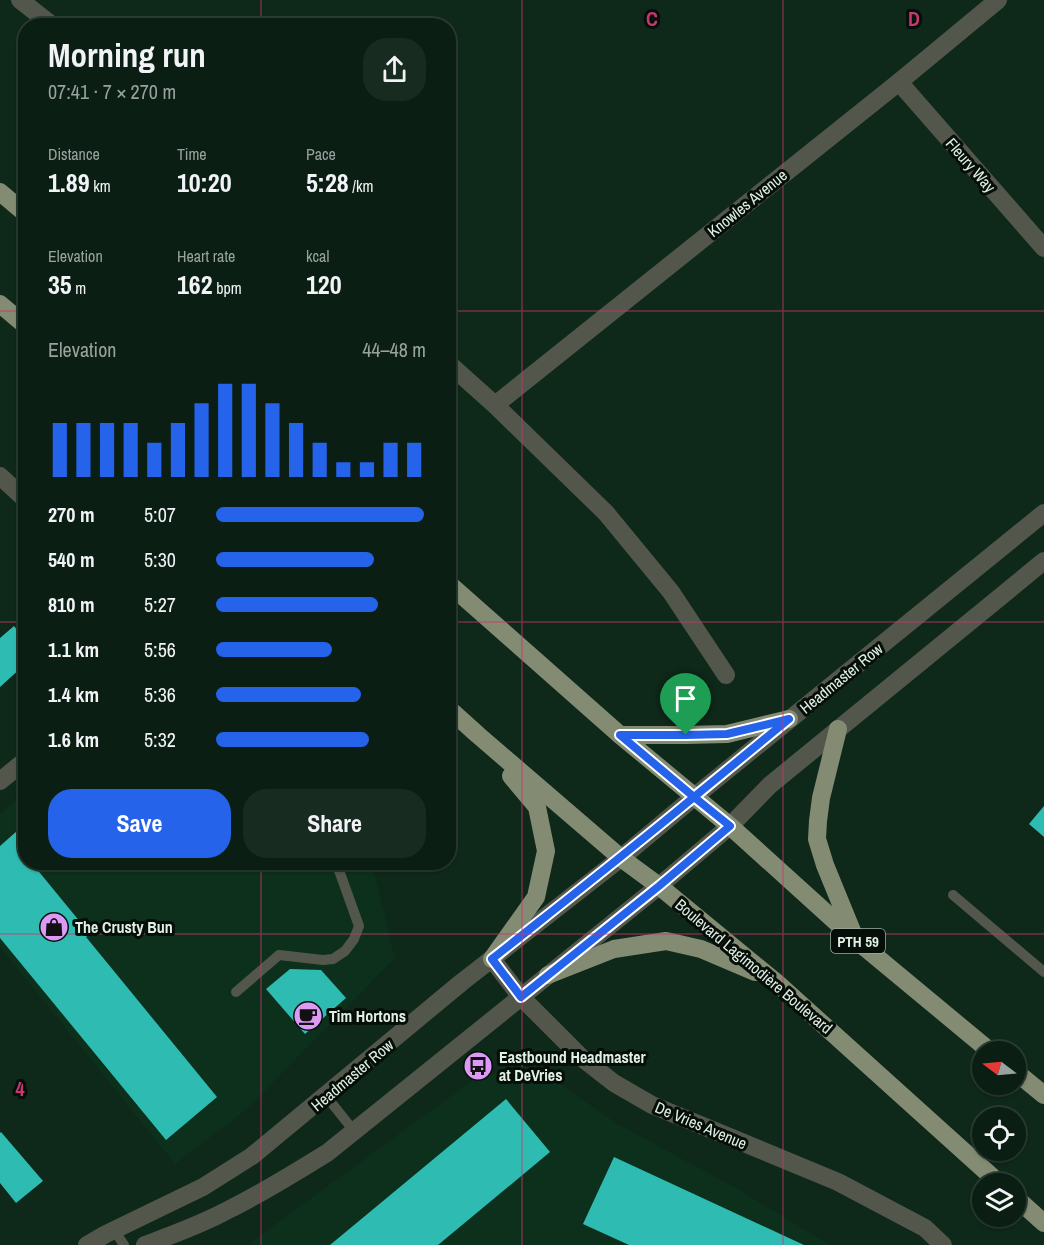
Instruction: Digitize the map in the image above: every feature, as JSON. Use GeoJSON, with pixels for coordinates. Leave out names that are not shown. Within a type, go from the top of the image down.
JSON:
{"type":"FeatureCollection","features":[{"type":"Feature","properties":{"kind":"main road"},"geometry":{"type":"LineString","coordinates":[[0,192],[18,207]]}},
{"type":"Feature","properties":{"kind":"main road"},"geometry":{"type":"LineString","coordinates":[[0,304],[18,319]]}},
{"type":"Feature","properties":{"kind":"main road","name":"PTH 59"},"geometry":{"type":"LineString","coordinates":[[456,590],[620,735],[730,826],[856,940],[978,1041]]}},
{"type":"Feature","properties":{"kind":"main road","name":"Boulevard Lagimodière Boulevard"},"geometry":{"type":"LineString","coordinates":[[456,715],[621,858],[659,886],[777,983],[988,1173]]}},
{"type":"Feature","properties":{"kind":"main road"},"geometry":{"type":"LineString","coordinates":[[620,735],[727,734],[789,719]]}},
{"type":"Feature","properties":{"kind":"main road"},"geometry":{"type":"LineString","coordinates":[[838,729],[821,798],[817,839],[825,865],[856,940]]}},
{"type":"Feature","properties":{"kind":"main road"},"geometry":{"type":"LineString","coordinates":[[478,735],[537,807],[546,851],[536,897],[492,959]]}},
{"type":"Feature","properties":{"kind":"main road"},"geometry":{"type":"LineString","coordinates":[[549,975],[614,949],[666,941],[701,949],[777,983]]}},
{"type":"Feature","properties":{"kind":"main road"},"geometry":{"type":"LineString","coordinates":[[1026,1080],[1044,1095]]}},
{"type":"Feature","properties":{"kind":"main road"},"geometry":{"type":"LineString","coordinates":[[1026,1207],[1044,1223]]}},
{"type":"Feature","properties":{"kind":"street"},"geometry":{"type":"LineString","coordinates":[[20,0],[43,18]]}},
{"type":"Feature","properties":{"kind":"street","name":"Knowles Avenue"},"geometry":{"type":"LineString","coordinates":[[495,405],[998,0]]}},
{"type":"Feature","properties":{"kind":"street","name":"Fleury Way"},"geometry":{"type":"LineString","coordinates":[[899,82],[1044,248]]}},
{"type":"Feature","properties":{"kind":"street"},"geometry":{"type":"LineString","coordinates":[[456,370],[606,513],[671,592],[726,675]]}},
{"type":"Feature","properties":{"kind":"street"},"geometry":{"type":"LineString","coordinates":[[0,476],[18,493]]}},
{"type":"Feature","properties":{"kind":"street","name":"Headmaster Row"},"geometry":{"type":"LineString","coordinates":[[87,1245],[119,1238],[252,1156],[462,982],[621,858],[1044,513]]}},
{"type":"Feature","properties":{"kind":"street"},"geometry":{"type":"LineString","coordinates":[[145,1245],[214,1217],[246,1201],[327,1153],[659,886],[730,826],[770,785],[1044,561]]}},
{"type":"Feature","properties":{"kind":"street"},"geometry":{"type":"LineString","coordinates":[[0,780],[18,766]]}},
{"type":"Feature","properties":{"kind":"street","name":"De Vries Avenue"},"geometry":{"type":"LineString","coordinates":[[492,959],[521,997],[582,1058],[614,1083],[652,1105],[838,1182],[925,1228],[943,1245]]}},
{"type":"Feature","properties":{"kind":"lane"},"geometry":{"type":"LineString","coordinates":[[236,992],[279,955],[323,960],[333,959],[345,951],[354,939],[358,926],[339,870]]}},
{"type":"Feature","properties":{"kind":"lane"},"geometry":{"type":"LineString","coordinates":[[953,895],[1044,972]]}},
{"type":"Feature","properties":{"kind":"lane"},"geometry":{"type":"LineString","coordinates":[[326,1096],[354,1131]]}},
{"type":"Feature","properties":{"kind":"shaded area"},"geometry":{"type":"Polygon","coordinates":[[[18,798],[18,870],[374,870],[395,958],[247,1109],[175,1164],[0,947],[0,814],[18,798]]]}},
{"type":"Feature","properties":{"kind":"shaded area"},"geometry":{"type":"Polygon","coordinates":[[[535,1067],[618,1124],[736,1188],[830,1245],[253,1245],[251,1242],[477,1077],[535,1067]]]}},
{"type":"Feature","properties":{"kind":"building"},"geometry":{"type":"Polygon","coordinates":[[[14,626],[18,631],[18,671],[0,687],[0,638],[14,626]]]}},
{"type":"Feature","properties":{"kind":"building"},"geometry":{"type":"Polygon","coordinates":[[[1044,806],[1044,837],[1029,824],[1044,806]]]}},
{"type":"Feature","properties":{"kind":"building"},"geometry":{"type":"Polygon","coordinates":[[[18,832],[18,870],[38,870],[90,934],[86,937],[217,1097],[166,1140],[0,938],[0,846],[18,832]]]}},
{"type":"Feature","properties":{"kind":"building","name":"Tim Hortons"},"geometry":{"type":"Polygon","coordinates":[[[290,969],[321,970],[346,998],[305,1034],[266,989],[290,969]]]}},
{"type":"Feature","properties":{"kind":"building"},"geometry":{"type":"Polygon","coordinates":[[[506,1099],[550,1152],[438,1245],[330,1245],[506,1099]]]}},
{"type":"Feature","properties":{"kind":"building"},"geometry":{"type":"Polygon","coordinates":[[[1,1132],[43,1181],[16,1203],[0,1183],[1,1132]]]}},
{"type":"Feature","properties":{"kind":"building"},"geometry":{"type":"Polygon","coordinates":[[[614,1157],[804,1245],[629,1245],[583,1224],[614,1157]]]}},
{"type":"Feature","properties":{"kind":"place","name":"The Crusty Bun"},"geometry":{"type":"Point","coordinates":[54,927]}},
{"type":"Feature","properties":{"kind":"place","name":"Tim Hortons"},"geometry":{"type":"Point","coordinates":[308,1016]}},
{"type":"Feature","properties":{"kind":"place","name":"Eastbound Headmaster at DeVries"},"geometry":{"type":"Point","coordinates":[478,1066]}},
{"type":"Feature","properties":{"kind":"route"},"geometry":{"type":"LineString","coordinates":[[686,735],[620,735],[694,797],[621,858],[492,959],[521,997],[730,826],[694,797],[789,719],[727,734],[686,735]]}}]}
